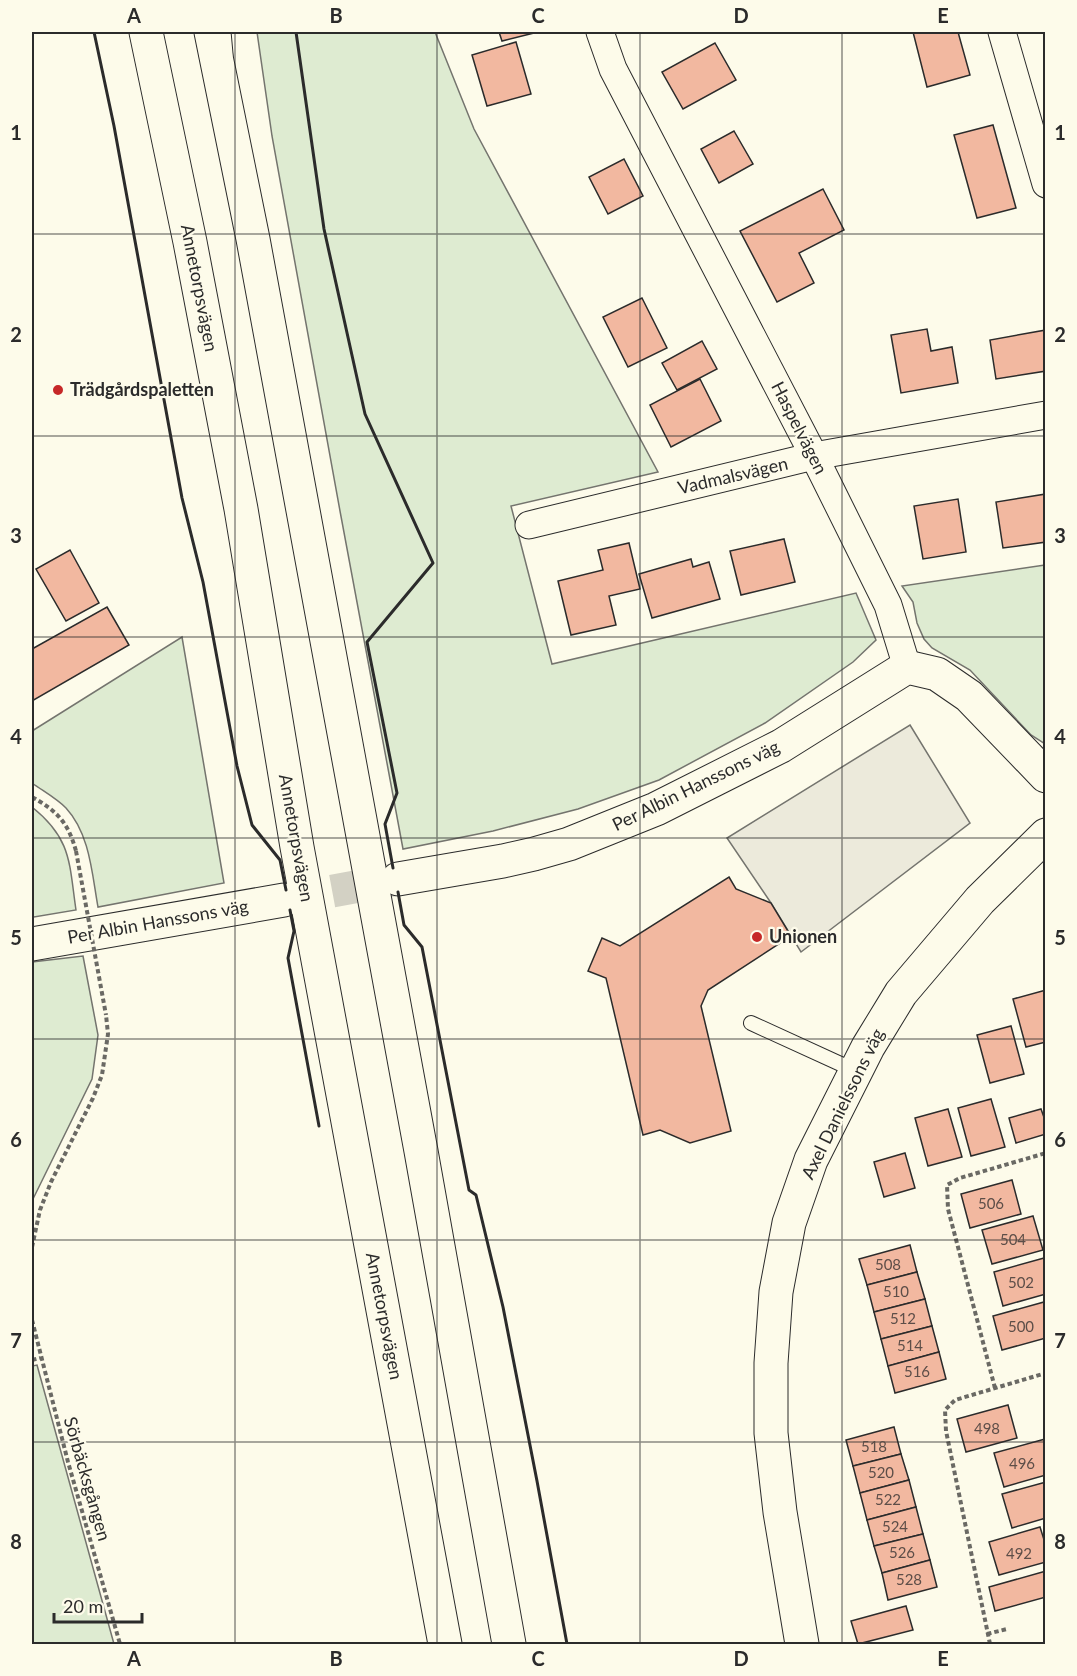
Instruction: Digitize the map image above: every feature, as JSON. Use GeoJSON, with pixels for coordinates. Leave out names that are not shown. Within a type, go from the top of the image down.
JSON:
{"type":"FeatureCollection","features":[{"type":"Feature","properties":{"kind":"main road","name":"Annetorpsvägen"},"geometry":{"type":"LineString","coordinates":[[146,32],[190,242],[238,498],[297,847],[445,1644]]}},
{"type":"Feature","properties":{"kind":"main road"},"geometry":{"type":"LineString","coordinates":[[214,39],[421,1151],[509,1644]]}},
{"type":"Feature","properties":{"kind":"main road"},"geometry":{"type":"LineString","coordinates":[[907,667],[937,674],[969,696],[1046,776]]}},
{"type":"Feature","properties":{"kind":"main road","name":"Per Albin Hanssons väg"},"geometry":{"type":"LineString","coordinates":[[398,879],[534,854],[569,844],[656,809],[781,746],[907,667]]}},
{"type":"Feature","properties":{"kind":"main road","name":"Axel Danielssons väg"},"geometry":{"type":"LineString","coordinates":[[802,1644],[780,1512],[771,1433],[771,1363],[776,1292],[789,1223],[812,1160],[868,1047],[901,993],[980,900],[1046,835]]}},
{"type":"Feature","properties":{"kind":"main road","name":"Per Albin Hanssons väg"},"geometry":{"type":"LineString","coordinates":[[32,944],[284,900]]}},
{"type":"Feature","properties":{"kind":"street","name":"Haspelvägen"},"geometry":{"type":"LineString","coordinates":[[600,32],[613,69],[814,456],[888,605],[907,667]]}},
{"type":"Feature","properties":{"kind":"street"},"geometry":{"type":"LineString","coordinates":[[1002,32],[1046,184]]}},
{"type":"Feature","properties":{"kind":"street","name":"Vadmalsvägen"},"geometry":{"type":"LineString","coordinates":[[529,525],[814,456],[1046,414]]}},
{"type":"Feature","properties":{"kind":"lane"},"geometry":{"type":"LineString","coordinates":[[752,1023],[856,1071]]}},
{"type":"Feature","properties":{"kind":"path"},"geometry":{"type":"LineString","coordinates":[[32,797],[46,805],[63,821],[71,834],[76,851],[108,1034],[102,1075],[39,1210],[32,1246]]}},
{"type":"Feature","properties":{"kind":"path"},"geometry":{"type":"LineString","coordinates":[[995,1388],[948,1209],[947,1185],[960,1178],[1046,1153]]}},
{"type":"Feature","properties":{"kind":"path","name":"Sörbäcksgången"},"geometry":{"type":"LineString","coordinates":[[32,1320],[68,1462],[120,1644]]}},
{"type":"Feature","properties":{"kind":"path"},"geometry":{"type":"LineString","coordinates":[[32,1360],[40,1358]]}},
{"type":"Feature","properties":{"kind":"path"},"geometry":{"type":"LineString","coordinates":[[990,1644],[946,1431],[945,1410],[955,1400],[1046,1373]]}},
{"type":"Feature","properties":{"kind":"path"},"geometry":{"type":"LineString","coordinates":[[987,1634],[1007,1629]]}},
{"type":"Feature","properties":{"kind":"green space"},"geometry":{"type":"Polygon","coordinates":[[[257,32],[435,32],[474,129],[658,472],[511,506],[552,664],[856,593],[876,640],[853,662],[765,723],[659,780],[578,809],[493,831],[403,849],[272,136],[257,32]]]}},
{"type":"Feature","properties":{"kind":"green space"},"geometry":{"type":"Polygon","coordinates":[[[1046,565],[1045,744],[1031,735],[970,670],[932,648],[924,639],[917,623],[913,602],[902,586],[1046,565]]]}},
{"type":"Feature","properties":{"kind":"green space"},"geometry":{"type":"Polygon","coordinates":[[[182,637],[224,883],[98,907],[89,855],[74,818],[54,798],[32,783],[32,731],[182,637]]]}},
{"type":"Feature","properties":{"kind":"green space"},"geometry":{"type":"Polygon","coordinates":[[[32,807],[55,830],[62,841],[70,865],[76,910],[34,917],[32,915],[32,807]]]}},
{"type":"Feature","properties":{"kind":"green space"},"geometry":{"type":"Polygon","coordinates":[[[83,956],[98,1035],[92,1079],[32,1201],[32,962],[83,956]]]}},
{"type":"Feature","properties":{"kind":"green space"},"geometry":{"type":"Polygon","coordinates":[[[37,1365],[114,1644],[32,1644],[32,1366],[37,1365]]]}},
{"type":"Feature","properties":{"kind":"shaded area"},"geometry":{"type":"Polygon","coordinates":[[[910,725],[970,823],[801,952],[727,838],[910,725]]]}},
{"type":"Feature","properties":{"kind":"building"},"geometry":{"type":"Polygon","coordinates":[[[499,32],[538,32],[502,41],[499,32]]]}},
{"type":"Feature","properties":{"kind":"building"},"geometry":{"type":"Polygon","coordinates":[[[913,32],[958,32],[970,75],[927,87],[913,32]]]}},
{"type":"Feature","properties":{"kind":"building"},"geometry":{"type":"Polygon","coordinates":[[[516,42],[531,94],[487,106],[472,55],[516,42]]]}},
{"type":"Feature","properties":{"kind":"building"},"geometry":{"type":"Polygon","coordinates":[[[715,43],[736,80],[683,109],[662,72],[715,43]]]}},
{"type":"Feature","properties":{"kind":"building"},"geometry":{"type":"Polygon","coordinates":[[[993,125],[1016,208],[977,218],[954,135],[993,125]]]}},
{"type":"Feature","properties":{"kind":"building"},"geometry":{"type":"Polygon","coordinates":[[[734,131],[753,164],[719,183],[701,149],[734,131]]]}},
{"type":"Feature","properties":{"kind":"building"},"geometry":{"type":"Polygon","coordinates":[[[624,159],[643,196],[608,214],[589,177],[624,159]]]}},
{"type":"Feature","properties":{"kind":"building"},"geometry":{"type":"Polygon","coordinates":[[[823,189],[844,230],[799,253],[814,283],[777,302],[740,231],[823,189]]]}},
{"type":"Feature","properties":{"kind":"building"},"geometry":{"type":"Polygon","coordinates":[[[642,298],[667,348],[628,367],[603,317],[642,298]]]}},
{"type":"Feature","properties":{"kind":"building"},"geometry":{"type":"Polygon","coordinates":[[[927,329],[931,351],[952,347],[958,383],[901,393],[891,335],[927,329]]]}},
{"type":"Feature","properties":{"kind":"building"},"geometry":{"type":"Polygon","coordinates":[[[1046,330],[1046,371],[996,379],[990,340],[1046,330]]]}},
{"type":"Feature","properties":{"kind":"building"},"geometry":{"type":"Polygon","coordinates":[[[702,341],[717,369],[677,390],[662,363],[702,341]]]}},
{"type":"Feature","properties":{"kind":"building"},"geometry":{"type":"Polygon","coordinates":[[[700,379],[721,421],[671,447],[650,405],[700,379]]]}},
{"type":"Feature","properties":{"kind":"building"},"geometry":{"type":"Polygon","coordinates":[[[1046,494],[1046,542],[1003,548],[996,502],[1046,494]]]}},
{"type":"Feature","properties":{"kind":"building"},"geometry":{"type":"Polygon","coordinates":[[[958,499],[966,552],[923,559],[914,506],[958,499]]]}},
{"type":"Feature","properties":{"kind":"building"},"geometry":{"type":"Polygon","coordinates":[[[784,539],[795,582],[741,595],[730,551],[784,539]]]}},
{"type":"Feature","properties":{"kind":"building"},"geometry":{"type":"Polygon","coordinates":[[[629,543],[640,589],[609,596],[616,625],[571,635],[558,581],[603,570],[598,550],[629,543]]]}},
{"type":"Feature","properties":{"kind":"building"},"geometry":{"type":"Polygon","coordinates":[[[70,550],[99,603],[66,621],[36,569],[70,550]]]}},
{"type":"Feature","properties":{"kind":"building"},"geometry":{"type":"Polygon","coordinates":[[[691,559],[693,567],[709,562],[720,599],[652,618],[639,574],[691,559]]]}},
{"type":"Feature","properties":{"kind":"building"},"geometry":{"type":"Polygon","coordinates":[[[107,607],[129,645],[32,701],[32,649],[107,607]]]}},
{"type":"Feature","properties":{"kind":"building"},"geometry":{"type":"Polygon","coordinates":[[[729,877],[736,889],[771,903],[791,936],[708,990],[701,1006],[731,1131],[690,1143],[660,1130],[643,1135],[606,978],[588,971],[602,938],[620,946],[729,877]]]}},
{"type":"Feature","properties":{"kind":"building"},"geometry":{"type":"Polygon","coordinates":[[[1046,990],[1046,1042],[1026,1047],[1013,999],[1046,990]]]}},
{"type":"Feature","properties":{"kind":"building"},"geometry":{"type":"Polygon","coordinates":[[[1011,1026],[1024,1074],[990,1083],[977,1035],[1011,1026]]]}},
{"type":"Feature","properties":{"kind":"building"},"geometry":{"type":"Polygon","coordinates":[[[991,1099],[1005,1147],[971,1156],[958,1108],[991,1099]]]}},
{"type":"Feature","properties":{"kind":"building"},"geometry":{"type":"Polygon","coordinates":[[[948,1109],[962,1157],[928,1166],[915,1118],[948,1109]]]}},
{"type":"Feature","properties":{"kind":"building"},"geometry":{"type":"Polygon","coordinates":[[[1041,1109],[1046,1123],[1046,1134],[1016,1143],[1009,1118],[1041,1109]]]}},
{"type":"Feature","properties":{"kind":"building"},"geometry":{"type":"Polygon","coordinates":[[[905,1153],[915,1188],[884,1197],[874,1162],[905,1153]]]}},
{"type":"Feature","properties":{"kind":"building"},"geometry":{"type":"Polygon","coordinates":[[[1012,1180],[1021,1214],[970,1228],[961,1194],[1012,1180]]]}},
{"type":"Feature","properties":{"kind":"building"},"geometry":{"type":"Polygon","coordinates":[[[1033,1216],[1043,1250],[992,1264],[982,1230],[1033,1216]]]}},
{"type":"Feature","properties":{"kind":"building"},"geometry":{"type":"Polygon","coordinates":[[[910,1245],[917,1272],[867,1285],[859,1259],[910,1245]]]}},
{"type":"Feature","properties":{"kind":"building"},"geometry":{"type":"Polygon","coordinates":[[[1044,1258],[1046,1294],[1003,1306],[994,1272],[1044,1258]]]}},
{"type":"Feature","properties":{"kind":"building"},"geometry":{"type":"Polygon","coordinates":[[[917,1272],[925,1299],[874,1312],[867,1285],[917,1272]]]}},
{"type":"Feature","properties":{"kind":"building"},"geometry":{"type":"Polygon","coordinates":[[[925,1299],[932,1326],[881,1339],[874,1312],[925,1299]]]}},
{"type":"Feature","properties":{"kind":"building"},"geometry":{"type":"Polygon","coordinates":[[[1044,1302],[1046,1338],[1002,1350],[993,1316],[1044,1302]]]}},
{"type":"Feature","properties":{"kind":"building"},"geometry":{"type":"Polygon","coordinates":[[[932,1326],[939,1352],[888,1366],[881,1339],[932,1326]]]}},
{"type":"Feature","properties":{"kind":"building"},"geometry":{"type":"Polygon","coordinates":[[[939,1352],[946,1379],[895,1393],[888,1366],[939,1352]]]}},
{"type":"Feature","properties":{"kind":"building"},"geometry":{"type":"Polygon","coordinates":[[[1008,1405],[1017,1438],[966,1452],[957,1419],[1008,1405]]]}},
{"type":"Feature","properties":{"kind":"building"},"geometry":{"type":"Polygon","coordinates":[[[894,1427],[901,1454],[853,1466],[846,1440],[894,1427]]]}},
{"type":"Feature","properties":{"kind":"building"},"geometry":{"type":"Polygon","coordinates":[[[1045,1439],[1046,1475],[1004,1487],[994,1453],[1045,1439]]]}},
{"type":"Feature","properties":{"kind":"building"},"geometry":{"type":"Polygon","coordinates":[[[901,1454],[909,1480],[860,1493],[853,1466],[901,1454]]]}},
{"type":"Feature","properties":{"kind":"building"},"geometry":{"type":"Polygon","coordinates":[[[909,1480],[916,1507],[867,1520],[860,1493],[909,1480]]]}},
{"type":"Feature","properties":{"kind":"building"},"geometry":{"type":"Polygon","coordinates":[[[1046,1482],[1046,1518],[1012,1528],[1002,1494],[1046,1482]]]}},
{"type":"Feature","properties":{"kind":"building"},"geometry":{"type":"Polygon","coordinates":[[[916,1507],[923,1534],[874,1546],[867,1520],[916,1507]]]}},
{"type":"Feature","properties":{"kind":"building"},"geometry":{"type":"Polygon","coordinates":[[[1040,1527],[1046,1546],[1046,1562],[999,1575],[989,1542],[1040,1527]]]}},
{"type":"Feature","properties":{"kind":"building"},"geometry":{"type":"Polygon","coordinates":[[[923,1534],[930,1560],[882,1573],[874,1546],[923,1534]]]}},
{"type":"Feature","properties":{"kind":"building"},"geometry":{"type":"Polygon","coordinates":[[[930,1560],[937,1587],[888,1600],[882,1573],[930,1560]]]}},
{"type":"Feature","properties":{"kind":"building"},"geometry":{"type":"Polygon","coordinates":[[[1046,1571],[1046,1597],[995,1611],[989,1587],[1046,1571]]]}},
{"type":"Feature","properties":{"kind":"building"},"geometry":{"type":"Polygon","coordinates":[[[906,1606],[913,1630],[858,1644],[851,1621],[906,1606]]]}},
{"type":"Feature","properties":{"kind":"tunnel"},"geometry":{"type":"LineString","coordinates":[[284,900],[398,879]]}},
{"type":"Feature","properties":{"kind":"wall"},"geometry":{"type":"LineString","coordinates":[[94,32],[114,126],[182,498],[203,582],[237,766],[252,825],[280,860],[286,890]]}},
{"type":"Feature","properties":{"kind":"wall"},"geometry":{"type":"LineString","coordinates":[[296,32],[324,229],[365,414],[433,563],[367,642],[397,793],[385,824],[393,868]]}},
{"type":"Feature","properties":{"kind":"wall"},"geometry":{"type":"LineString","coordinates":[[398,892],[404,925],[422,947],[469,1190],[476,1195],[503,1307],[567,1644]]}},
{"type":"Feature","properties":{"kind":"wall"},"geometry":{"type":"LineString","coordinates":[[290,910],[294,931],[288,958],[319,1126]]}},
{"type":"Feature","properties":{"kind":"place","name":"Trädgårdspaletten"},"geometry":{"type":"Point","coordinates":[58,390]}},
{"type":"Feature","properties":{"kind":"place","name":"Unionen"},"geometry":{"type":"Point","coordinates":[757,937]}}]}
